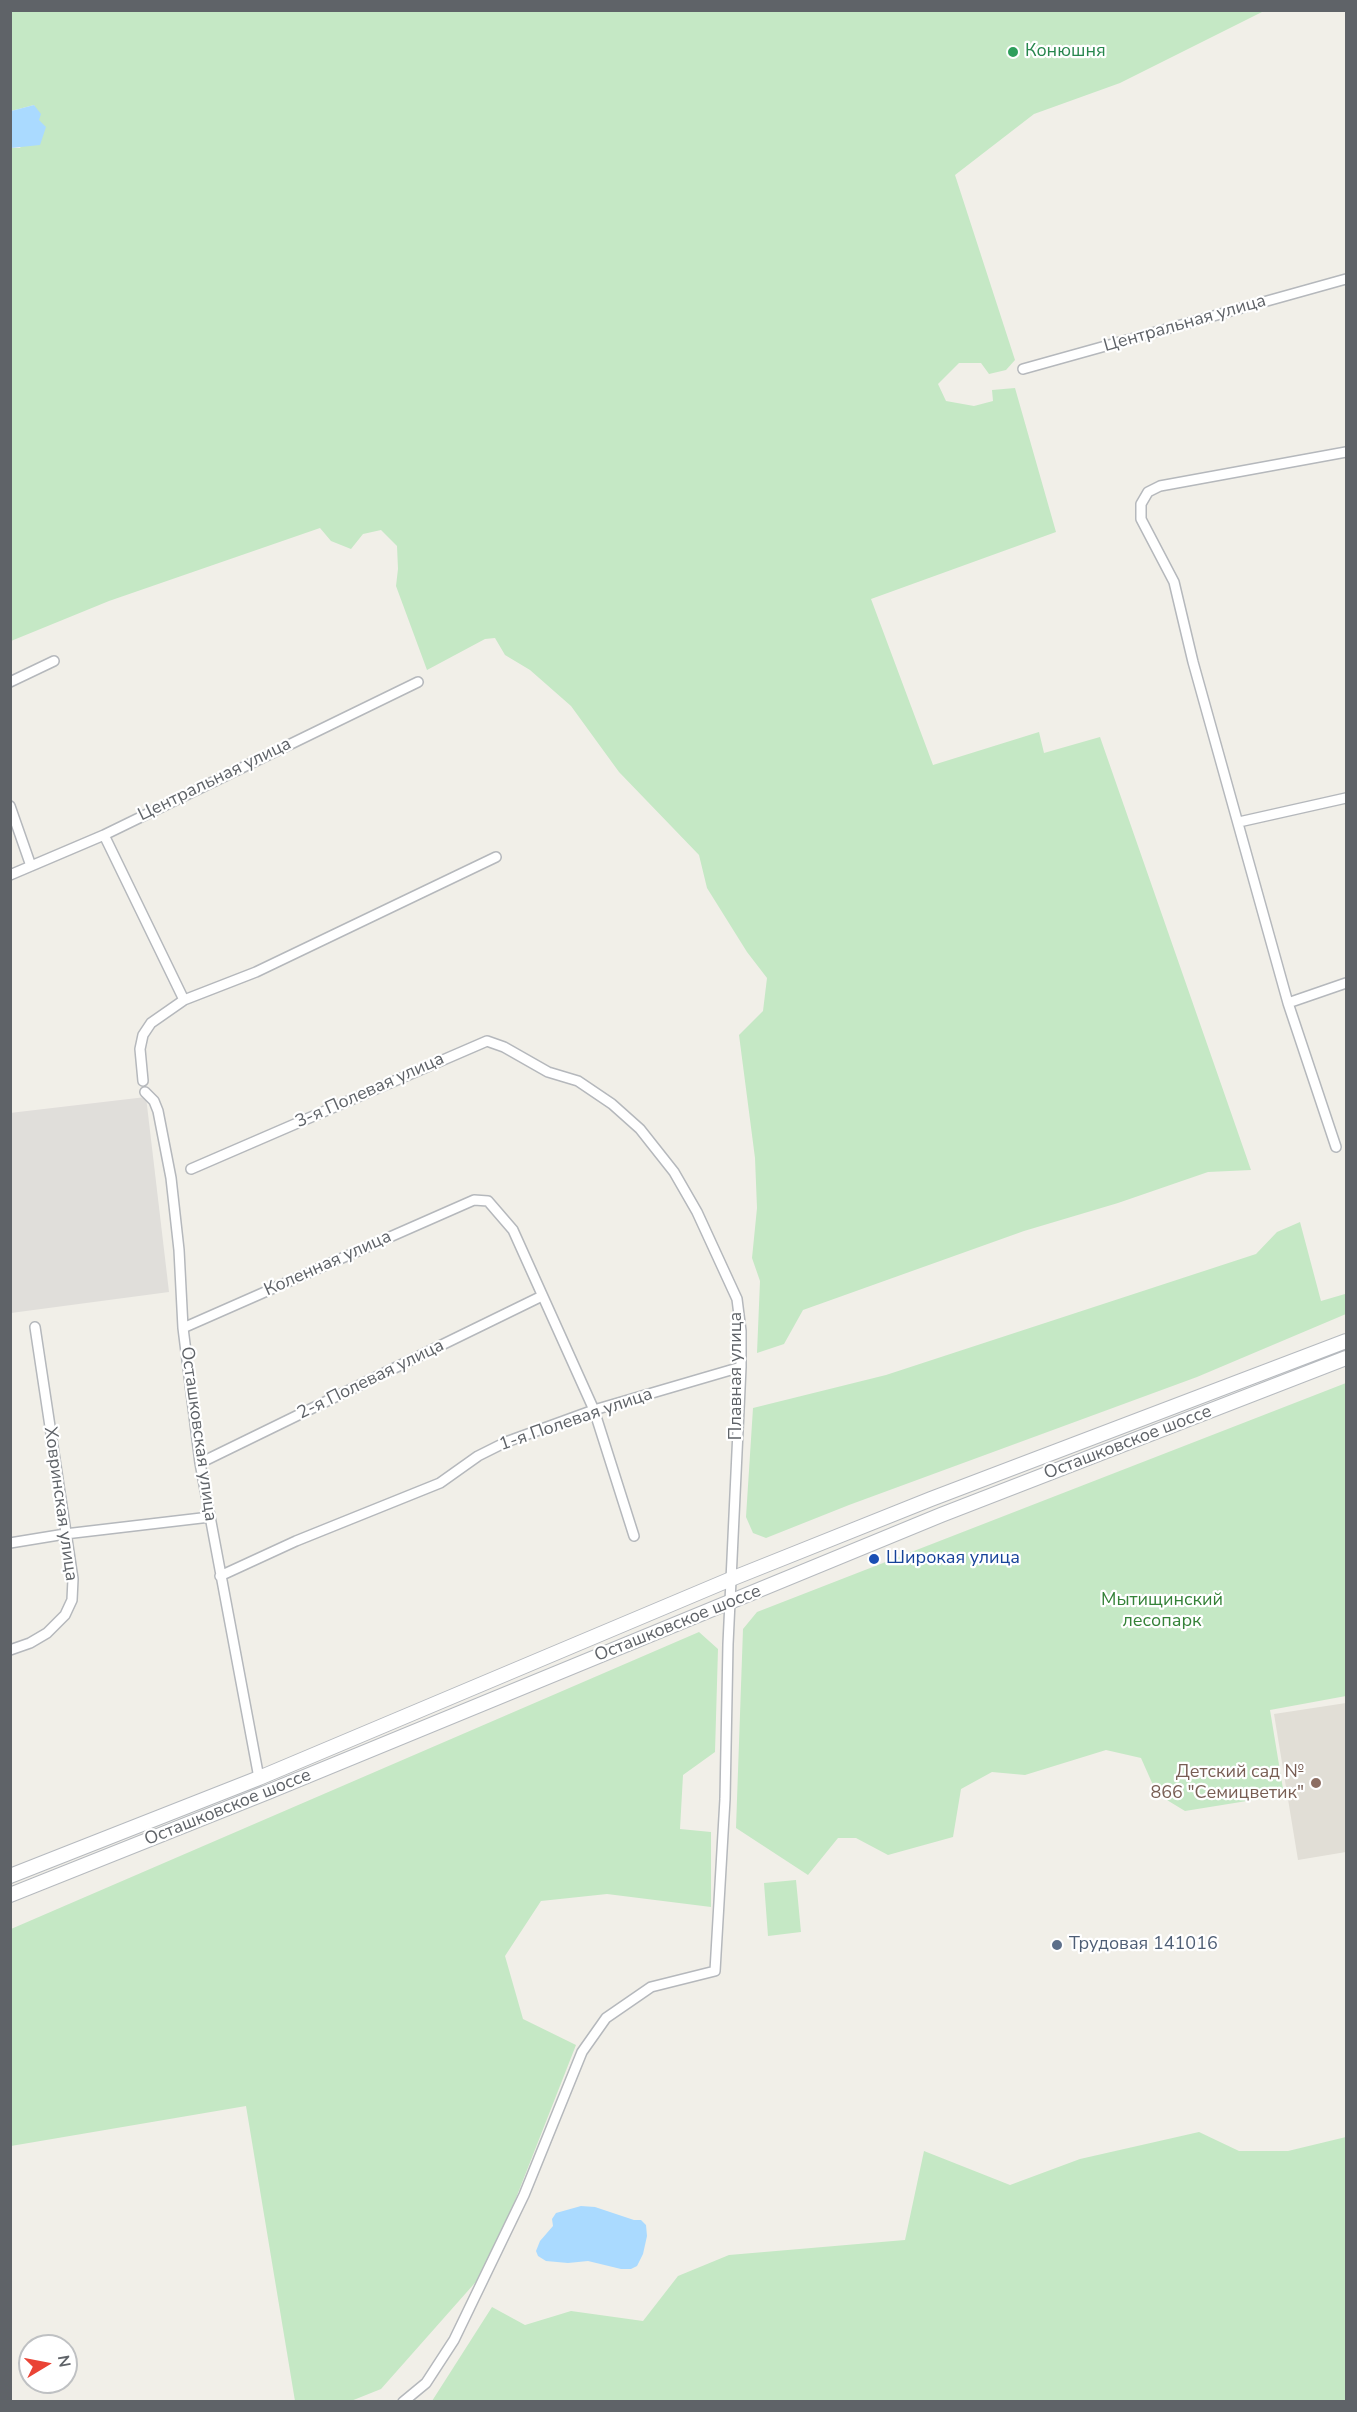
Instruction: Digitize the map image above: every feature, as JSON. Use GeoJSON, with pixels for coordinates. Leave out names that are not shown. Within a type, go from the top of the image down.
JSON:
{"type":"FeatureCollection","features":[{"type":"Feature","properties":{"kind":"main road","name":"Осташковское шоссе"},"geometry":{"type":"LineString","coordinates":[[10,1876],[259,1778],[731,1579],[931,1499],[1347,1341]]}},
{"type":"Feature","properties":{"kind":"main road","name":"Осташковское шоссе"},"geometry":{"type":"LineString","coordinates":[[10,1895],[731,1603],[941,1515],[1347,1358]]}},
{"type":"Feature","properties":{"kind":"street","name":"Центральная улица"},"geometry":{"type":"LineString","coordinates":[[1023,369],[1347,279]]}},
{"type":"Feature","properties":{"kind":"street"},"geometry":{"type":"LineString","coordinates":[[1336,1148],[1288,1003],[1193,662],[1174,582],[1141,519],[1141,504],[1148,492],[1160,486],[1347,452]]}},
{"type":"Feature","properties":{"kind":"street"},"geometry":{"type":"LineString","coordinates":[[10,682],[54,661]]}},
{"type":"Feature","properties":{"kind":"street","name":"Центральная улица"},"geometry":{"type":"LineString","coordinates":[[10,875],[104,834],[418,682]]}},
{"type":"Feature","properties":{"kind":"street"},"geometry":{"type":"LineString","coordinates":[[1239,822],[1347,798]]}},
{"type":"Feature","properties":{"kind":"street"},"geometry":{"type":"LineString","coordinates":[[10,806],[31,866]]}},
{"type":"Feature","properties":{"kind":"street"},"geometry":{"type":"LineString","coordinates":[[104,834],[184,1000]]}},
{"type":"Feature","properties":{"kind":"street"},"geometry":{"type":"LineString","coordinates":[[143,1082],[140,1050],[143,1035],[151,1023],[184,1000],[256,972],[496,857]]}},
{"type":"Feature","properties":{"kind":"street"},"geometry":{"type":"LineString","coordinates":[[1288,1003],[1347,983]]}},
{"type":"Feature","properties":{"kind":"street","name":"3-я Полевая улица"},"geometry":{"type":"LineString","coordinates":[[191,1169],[487,1041],[504,1047],[548,1072]]}},
{"type":"Feature","properties":{"kind":"street","name":"Плавная улица"},"geometry":{"type":"LineString","coordinates":[[403,2402],[426,2383],[454,2340],[524,2195],[582,2052],[606,2018],[651,1987],[714,1971],[725,1799],[731,1579],[741,1367],[741,1331],[737,1299],[698,1212],[674,1172],[640,1129],[612,1104],[578,1081],[548,1072]]}},
{"type":"Feature","properties":{"kind":"street","name":"Осташковская улица"},"geometry":{"type":"LineString","coordinates":[[145,1092],[154,1101],[158,1111],[171,1178],[179,1250],[183,1328],[200,1463],[259,1778]]}},
{"type":"Feature","properties":{"kind":"street","name":"Коленная улица"},"geometry":{"type":"LineString","coordinates":[[183,1328],[474,1200],[488,1201],[513,1230],[542,1296]]}},
{"type":"Feature","properties":{"kind":"street"},"geometry":{"type":"LineString","coordinates":[[542,1296],[594,1410],[634,1536]]}},
{"type":"Feature","properties":{"kind":"street","name":"2-я Полевая улица"},"geometry":{"type":"LineString","coordinates":[[200,1463],[542,1296]]}},
{"type":"Feature","properties":{"kind":"street","name":"Ховринская улица"},"geometry":{"type":"LineString","coordinates":[[10,1650],[30,1643],[47,1633],[65,1614],[72,1600],[73,1580],[35,1327]]}},
{"type":"Feature","properties":{"kind":"street","name":"1-я Полевая улица"},"geometry":{"type":"LineString","coordinates":[[220,1576],[296,1541],[440,1483],[478,1456],[506,1442],[594,1410],[741,1367]]}},
{"type":"Feature","properties":{"kind":"street"},"geometry":{"type":"LineString","coordinates":[[10,1543],[65,1534],[210,1517]]}},
{"type":"Feature","properties":{"kind":"shaded area"},"geometry":{"type":"Polygon","coordinates":[[[146,1097],[169,1292],[11,1313],[10,1113],[146,1097]]]}},
{"type":"Feature","properties":{"kind":"shaded area","name":"Детский сад № 866 \"Семицветик\""},"geometry":{"type":"Polygon","coordinates":[[[1346,1703],[1346,1852],[1298,1860],[1274,1714],[1346,1703]]]}},
{"type":"Feature","properties":{"kind":"green space"},"geometry":{"type":"Polygon","coordinates":[[[10,11],[1264,11],[1120,83],[1034,114],[955,175],[1015,360],[1006,370],[989,374],[981,363],[959,363],[938,384],[946,401],[974,406],[993,401],[992,390],[1015,388],[1056,532],[871,599],[933,765],[1039,732],[1044,753],[1100,737],[1251,1170],[1208,1172],[1118,1203],[1024,1231],[803,1310],[784,1344],[757,1353],[760,1281],[752,1258],[757,1208],[755,1158],[739,1035],[763,1011],[767,978],[747,952],[707,888],[699,855],[619,772],[571,706],[530,670],[505,655],[495,638],[485,639],[427,670],[396,586],[397,546],[381,530],[363,534],[351,549],[331,541],[320,528],[109,601],[11,641],[11,148],[20,148],[39,120],[34,105],[11,111],[10,11]]]}},
{"type":"Feature","properties":{"kind":"green space"},"geometry":{"type":"Polygon","coordinates":[[[1300,1222],[1321,1301],[1345,1294],[1346,1314],[1197,1377],[849,1505],[766,1538],[753,1533],[746,1517],[753,1408],[886,1375],[1256,1254],[1277,1232],[1300,1222]]]}},
{"type":"Feature","properties":{"kind":"green space","name":"Мытищинский лесопарк"},"geometry":{"type":"Polygon","coordinates":[[[1346,1383],[1346,1696],[1270,1710],[1284,1795],[1185,1811],[1157,1794],[1141,1758],[1106,1750],[1025,1775],[992,1772],[961,1789],[953,1837],[888,1855],[856,1838],[838,1838],[808,1875],[736,1828],[743,1629],[757,1612],[1346,1383]]]}},
{"type":"Feature","properties":{"kind":"green space"},"geometry":{"type":"Polygon","coordinates":[[[699,1632],[718,1649],[715,1752],[683,1775],[680,1829],[711,1832],[711,1907],[607,1894],[541,1901],[505,1956],[523,2019],[576,2045],[489,2267],[381,2389],[351,2401],[295,2401],[246,2106],[11,2146],[11,1929],[699,1632]]]}},
{"type":"Feature","properties":{"kind":"green space"},"geometry":{"type":"Polygon","coordinates":[[[796,1880],[801,1932],[768,1936],[764,1883],[796,1880]]]}},
{"type":"Feature","properties":{"kind":"green space"},"geometry":{"type":"Polygon","coordinates":[[[1199,2132],[1239,2151],[1288,2151],[1346,2137],[1346,2401],[432,2401],[492,2307],[525,2325],[571,2311],[643,2321],[678,2276],[729,2255],[905,2240],[924,2151],[1010,2185],[1080,2159],[1199,2132]]]}},
{"type":"Feature","properties":{"kind":"water"},"geometry":{"type":"Polygon","coordinates":[[[34,105],[41,114],[39,120],[46,127],[40,145],[11,148],[11,111],[34,105]]]}},
{"type":"Feature","properties":{"kind":"water"},"geometry":{"type":"Polygon","coordinates":[[[581,2206],[595,2207],[634,2220],[641,2220],[646,2225],[647,2236],[643,2254],[637,2266],[631,2269],[621,2269],[588,2261],[568,2263],[546,2261],[538,2256],[536,2251],[540,2241],[553,2226],[552,2219],[556,2213],[581,2206]]]}},
{"type":"Feature","properties":{"kind":"place","name":"Конюшня"},"geometry":{"type":"Point","coordinates":[1013,52]}},
{"type":"Feature","properties":{"kind":"place","name":"Широкая улица"},"geometry":{"type":"Point","coordinates":[874,1559]}},
{"type":"Feature","properties":{"kind":"place","name":"Детский сад № 866 \"Семицветик\""},"geometry":{"type":"Point","coordinates":[1316,1783]}},
{"type":"Feature","properties":{"kind":"place","name":"Трудовая 141016"},"geometry":{"type":"Point","coordinates":[1057,1945]}}]}
